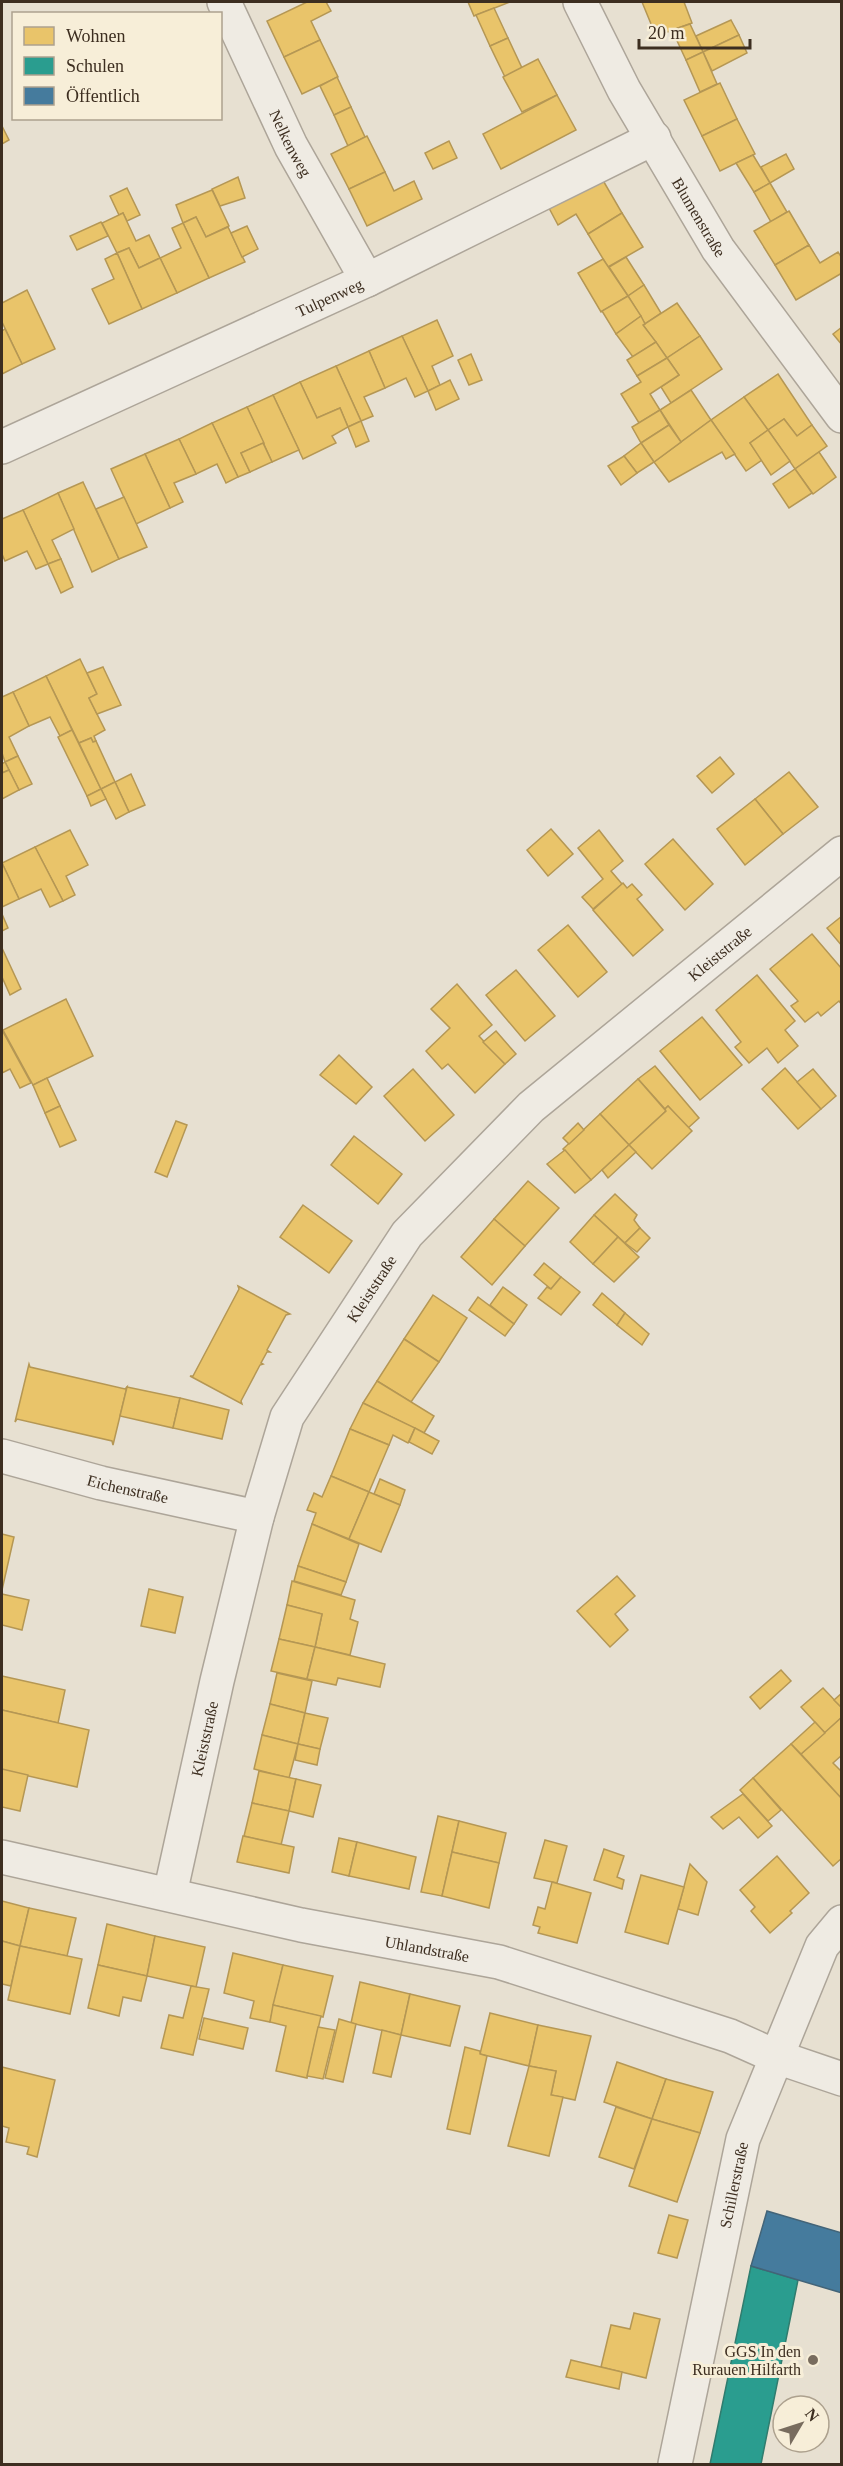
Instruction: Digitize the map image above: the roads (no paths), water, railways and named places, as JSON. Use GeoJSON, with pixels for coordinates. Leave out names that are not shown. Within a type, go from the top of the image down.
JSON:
{"type":"FeatureCollection","features":[{"type":"Feature","properties":{"kind":"street","name":"Nelkenweg"},"geometry":{"type":"LineString","coordinates":[[224,2],[291,146],[367,280]]}},
{"type":"Feature","properties":{"kind":"street","name":"Blumenstraße"},"geometry":{"type":"LineString","coordinates":[[580,2],[624,90],[718,249],[842,416]]}},
{"type":"Feature","properties":{"kind":"street","name":"Tulpenweg"},"geometry":{"type":"LineString","coordinates":[[2,447],[367,280],[654,138]]}},
{"type":"Feature","properties":{"kind":"street","name":"Kleiststraße"},"geometry":{"type":"LineString","coordinates":[[170,1894],[217,1681],[257,1517],[287,1418],[407,1234],[531,1107],[842,853]]}},
{"type":"Feature","properties":{"kind":"street","name":"Eichenstraße"},"geometry":{"type":"LineString","coordinates":[[2,1456],[101,1483],[257,1517]]}},
{"type":"Feature","properties":{"kind":"street","name":"Uhlandstraße"},"geometry":{"type":"LineString","coordinates":[[2,1857],[301,1925],[499,1962],[730,2036],[777,2057],[842,2079]]}},
{"type":"Feature","properties":{"kind":"street","name":"Schillerstraße"},"geometry":{"type":"LineString","coordinates":[[675,2464],[743,2139],[822,1946],[842,1922]]}},
{"type":"Feature","properties":{"kind":"place","name":"GGS In den Rurauen Hilfarth"},"geometry":{"type":"Point","coordinates":[813,2360]}}]}
